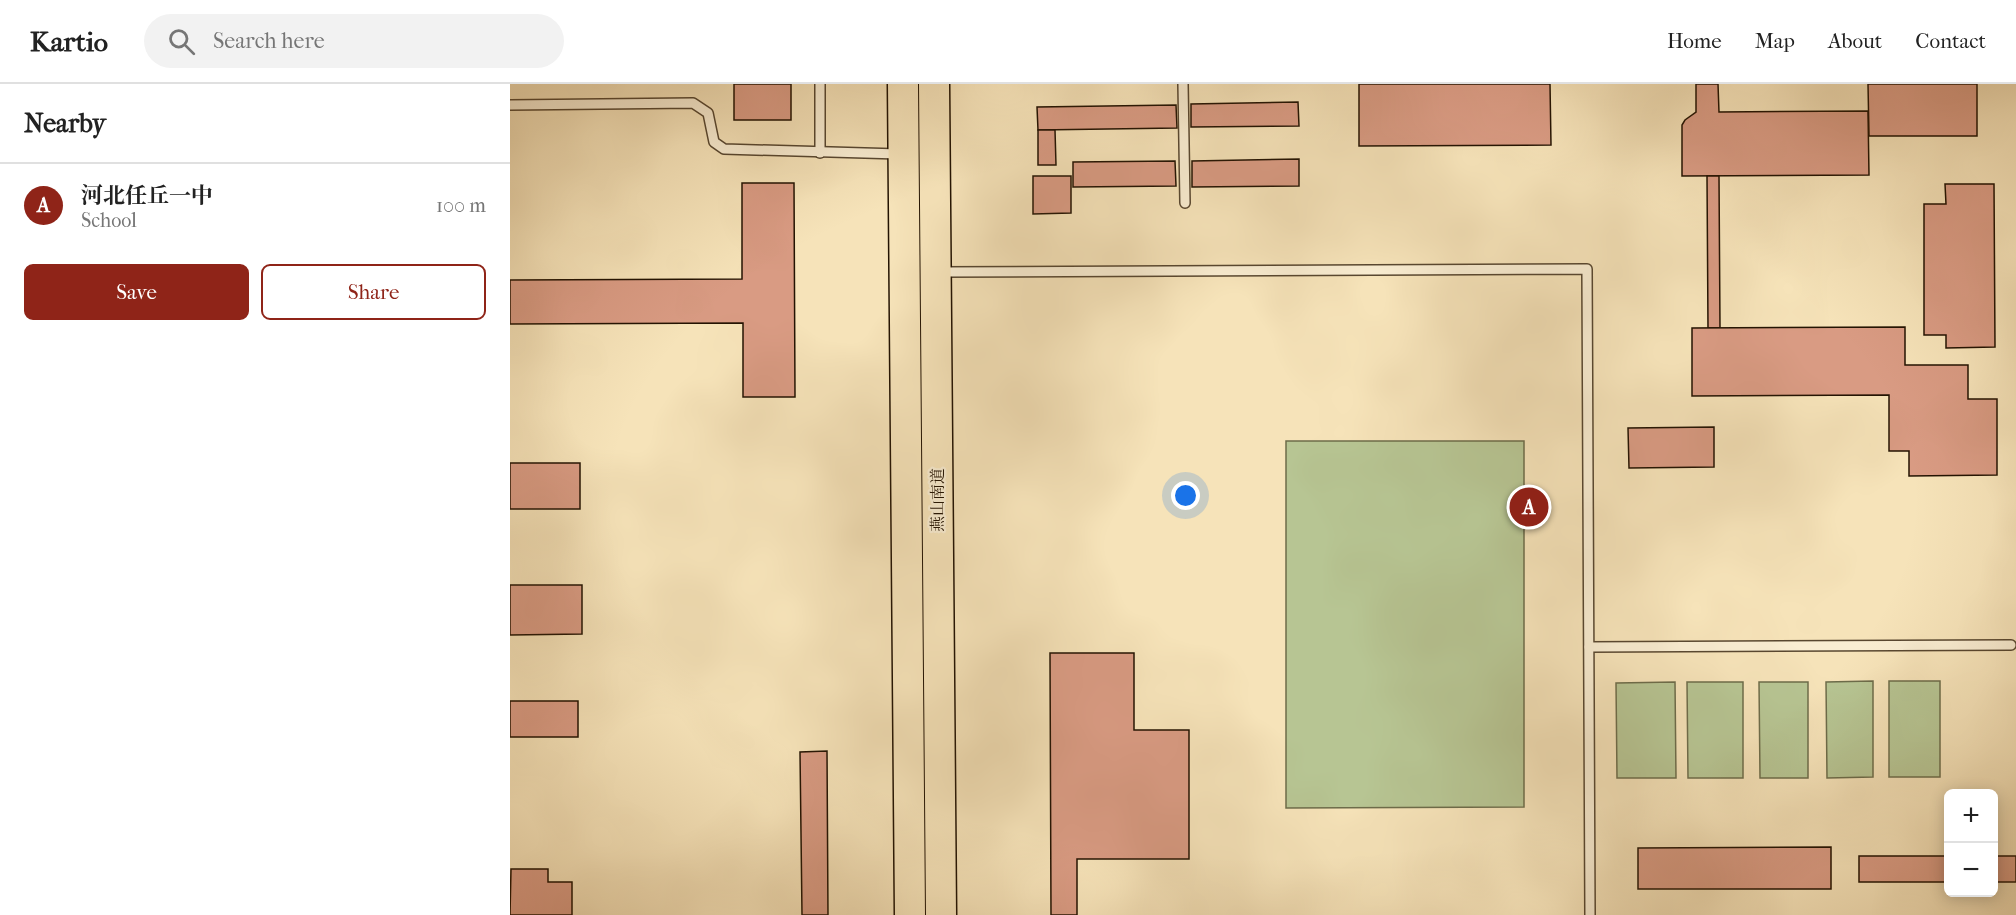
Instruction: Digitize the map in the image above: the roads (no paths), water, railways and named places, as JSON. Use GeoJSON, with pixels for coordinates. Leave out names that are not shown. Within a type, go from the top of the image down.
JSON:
{"type":"FeatureCollection","features":[{"type":"Feature","properties":{"kind":"main road","name":"燕山南道"},"geometry":{"type":"LineString","coordinates":[[903,84],[910,915]]}},
{"type":"Feature","properties":{"kind":"main road","name":"燕山南道"},"geometry":{"type":"LineString","coordinates":[[934,84],[941,915]]}},
{"type":"Feature","properties":{"kind":"lane"},"geometry":{"type":"LineString","coordinates":[[820,84],[820,153]]}},
{"type":"Feature","properties":{"kind":"lane"},"geometry":{"type":"LineString","coordinates":[[1183,84],[1185,203]]}},
{"type":"Feature","properties":{"kind":"lane"},"geometry":{"type":"LineString","coordinates":[[510,105],[693,104],[708,113],[714,142],[724,149],[903,154]]}},
{"type":"Feature","properties":{"kind":"lane"},"geometry":{"type":"LineString","coordinates":[[935,272],[1587,269],[1590,915]]}},
{"type":"Feature","properties":{"kind":"lane"},"geometry":{"type":"LineString","coordinates":[[1589,647],[2011,645]]}},
{"type":"Feature","properties":{"kind":"place","name":"河北任丘一中"},"geometry":{"type":"Point","coordinates":[1529,507]}}]}
